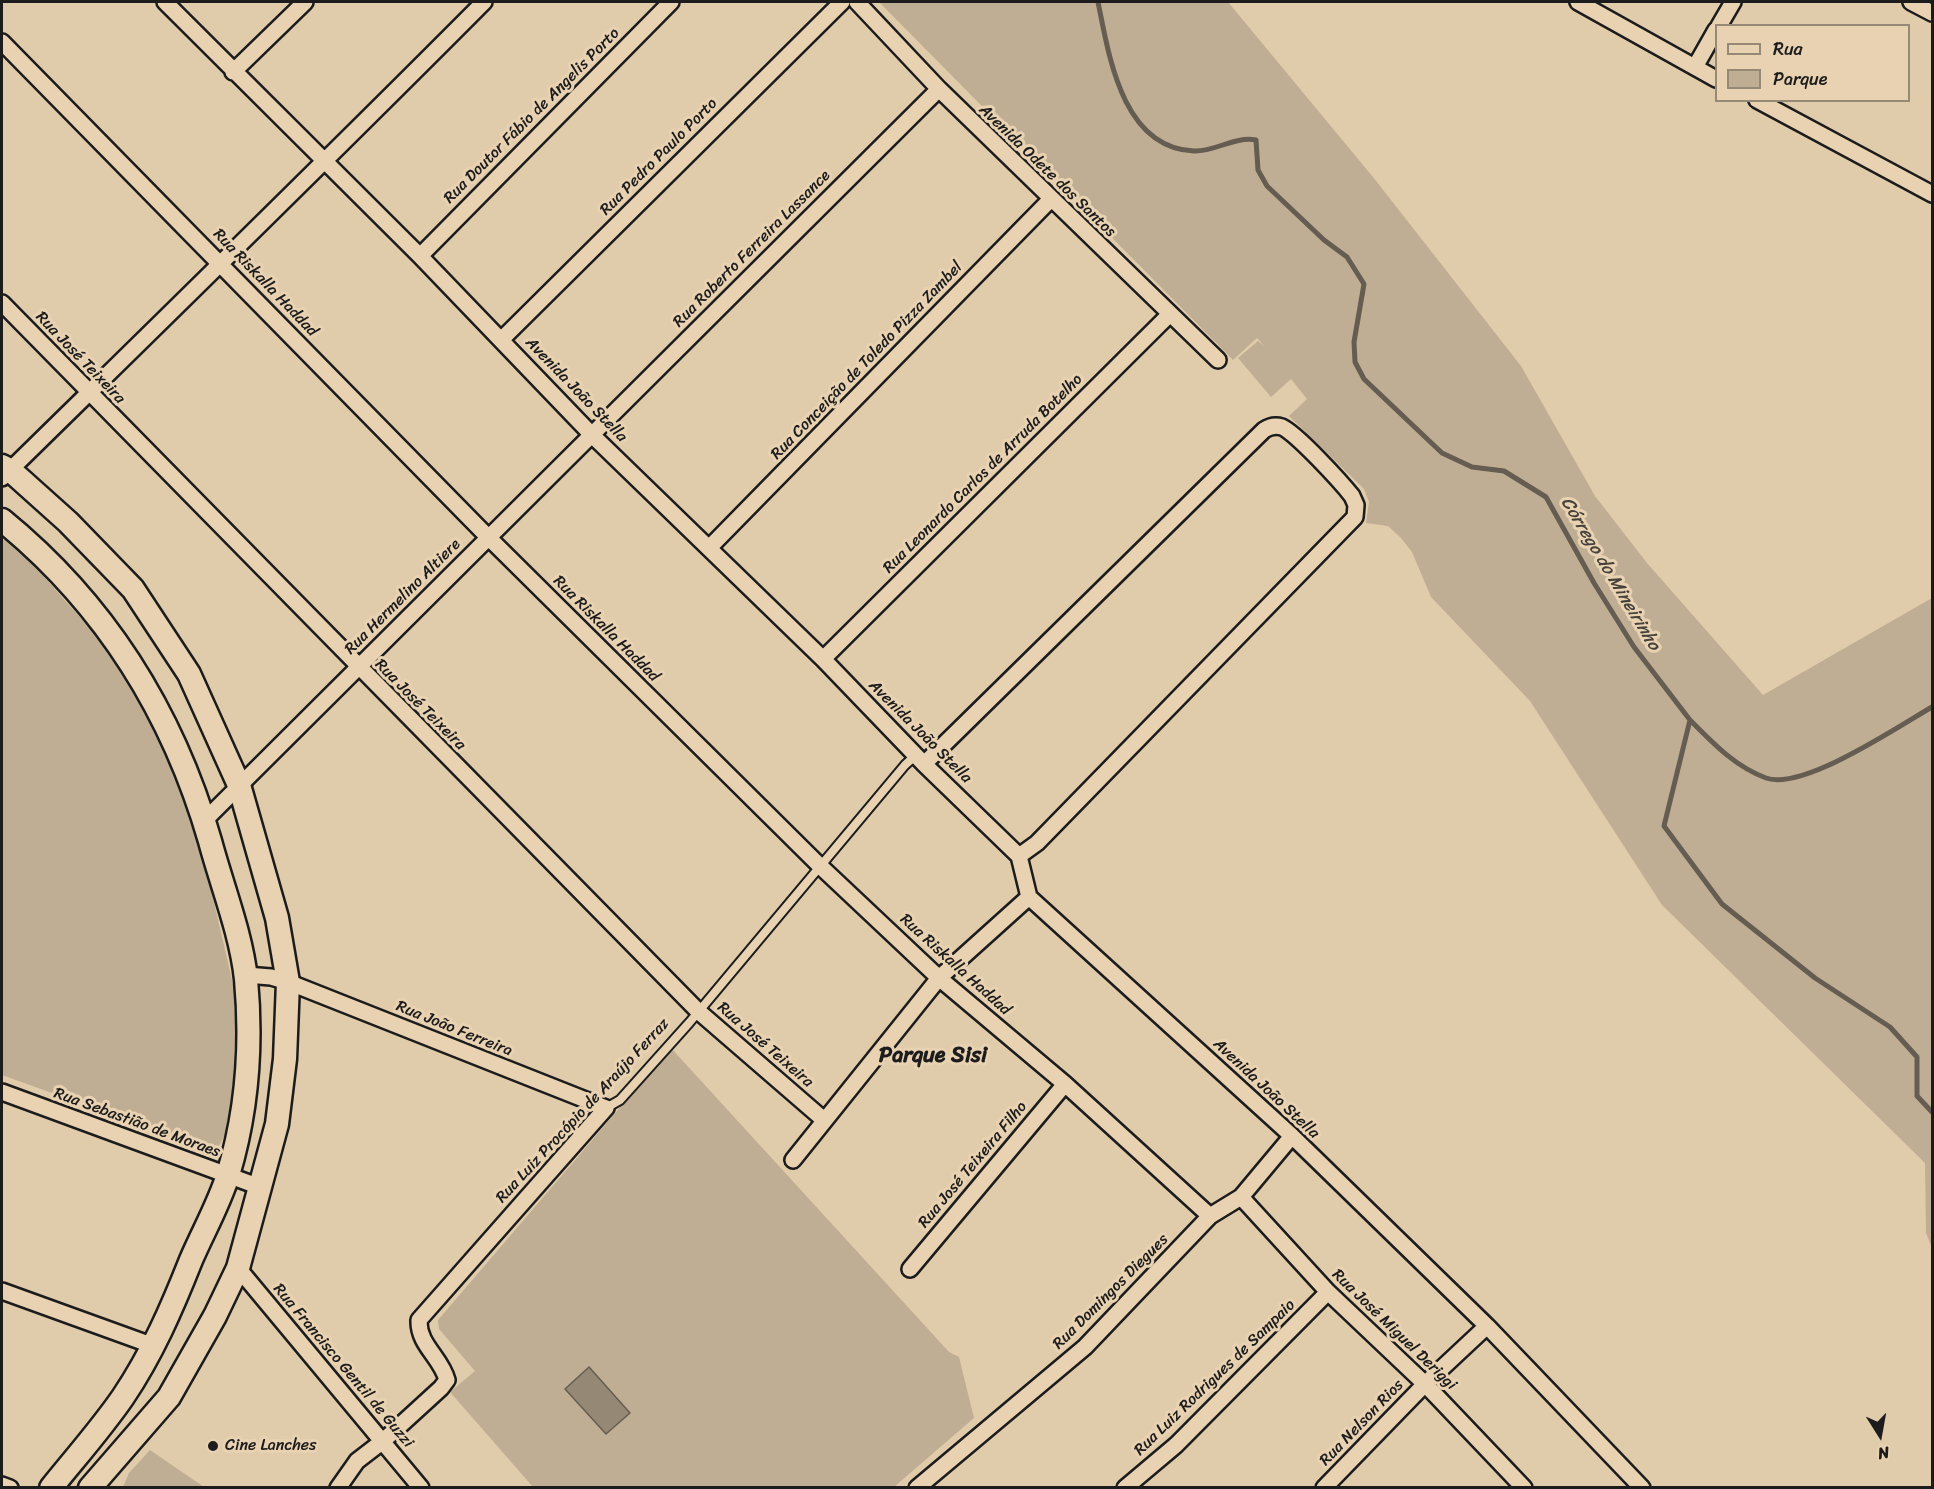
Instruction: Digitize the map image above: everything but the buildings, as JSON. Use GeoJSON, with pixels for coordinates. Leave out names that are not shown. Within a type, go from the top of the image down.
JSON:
{"type":"FeatureCollection","features":[{"type":"Feature","properties":{"kind":"main road"},"geometry":{"type":"LineString","coordinates":[[4,471],[75,529],[133,589],[189,674],[238,785],[277,918],[288,982],[285,1059],[278,1113],[238,1268],[215,1316],[169,1397],[90,1488]]}},
{"type":"Feature","properties":{"kind":"main road"},"geometry":{"type":"LineString","coordinates":[[2,520],[67,581],[106,626],[134,667],[181,759],[204,821],[246,975],[248,1057],[242,1113],[228,1175],[154,1346],[122,1399],[51,1488]]}},
{"type":"Feature","properties":{"kind":"street","name":"Avenida João Stella"},"geometry":{"type":"LineString","coordinates":[[165,2],[502,339],[592,435],[823,659],[920,760],[1019,856]]}},
{"type":"Feature","properties":{"kind":"street"},"geometry":{"type":"LineString","coordinates":[[233,72],[305,2]]}},
{"type":"Feature","properties":{"kind":"street"},"geometry":{"type":"LineString","coordinates":[[4,471],[324,163],[484,2]]}},
{"type":"Feature","properties":{"kind":"street","name":"Rua Doutor Fábio de Angelis Porto"},"geometry":{"type":"LineString","coordinates":[[420,256],[670,2]]}},
{"type":"Feature","properties":{"kind":"street","name":"Rua Pedro Paulo Porto"},"geometry":{"type":"LineString","coordinates":[[502,339],[842,2]]}},
{"type":"Feature","properties":{"kind":"street","name":"Avenida Odete dos Santos"},"geometry":{"type":"LineString","coordinates":[[857,2],[939,89],[1169,315],[1218,360]]}},
{"type":"Feature","properties":{"kind":"street"},"geometry":{"type":"LineString","coordinates":[[1578,2],[1715,78]]}},
{"type":"Feature","properties":{"kind":"street"},"geometry":{"type":"LineString","coordinates":[[1720,24],[1733,2]]}},
{"type":"Feature","properties":{"kind":"street"},"geometry":{"type":"LineString","coordinates":[[1911,2],[1932,13]]}},
{"type":"Feature","properties":{"kind":"street"},"geometry":{"type":"LineString","coordinates":[[1695,67],[1715,32]]}},
{"type":"Feature","properties":{"kind":"street","name":"Rua Riskalla Haddad"},"geometry":{"type":"LineString","coordinates":[[2,42],[488,537],[819,865],[939,978],[1065,1084],[1210,1216]]}},
{"type":"Feature","properties":{"kind":"street","name":"Rua Roberto Ferreira Lassance"},"geometry":{"type":"LineString","coordinates":[[592,435],[939,89]]}},
{"type":"Feature","properties":{"kind":"street"},"geometry":{"type":"LineString","coordinates":[[1761,102],[1932,194]]}},
{"type":"Feature","properties":{"kind":"street","name":"Rua Conceição de Toledo Pizza Zambel"},"geometry":{"type":"LineString","coordinates":[[709,548],[1051,199]]}},
{"type":"Feature","properties":{"kind":"street","name":"Rua José Teixeira"},"geometry":{"type":"LineString","coordinates":[[2,303],[358,668],[698,1011],[824,1120]]}},
{"type":"Feature","properties":{"kind":"street","name":"Rua Leonardo Carlos de Arruda Botelho"},"geometry":{"type":"LineString","coordinates":[[823,659],[1169,315]]}},
{"type":"Feature","properties":{"kind":"street"},"geometry":{"type":"LineString","coordinates":[[793,1160],[939,978],[1029,897],[1019,856],[1037,843],[1355,517],[1356,505],[1352,496],[1297,439],[1282,427],[1273,426],[1264,430],[920,760]]}},
{"type":"Feature","properties":{"kind":"street","name":"Rua Hermelino Altiere"},"geometry":{"type":"LineString","coordinates":[[204,821],[592,435]]}},
{"type":"Feature","properties":{"kind":"street","name":"Avenida João Stella"},"geometry":{"type":"LineString","coordinates":[[1029,897],[1293,1136],[1486,1326],[1642,1488]]}},
{"type":"Feature","properties":{"kind":"street","name":"Rua João Ferreira"},"geometry":{"type":"LineString","coordinates":[[246,975],[271,977],[288,982],[606,1108]]}},
{"type":"Feature","properties":{"kind":"street","name":"Rua José Teixeira Filho"},"geometry":{"type":"LineString","coordinates":[[910,1269],[1065,1084]]}},
{"type":"Feature","properties":{"kind":"street","name":"Rua Sebastião de Moraes"},"geometry":{"type":"LineString","coordinates":[[2,1092],[260,1187]]}},
{"type":"Feature","properties":{"kind":"street","name":"Rua Luiz Procópio de Araújo Ferraz"},"geometry":{"type":"LineString","coordinates":[[338,1488],[357,1461],[383,1441],[447,1380],[444,1368],[418,1332],[419,1320],[606,1108]]}},
{"type":"Feature","properties":{"kind":"street","name":"Rua Domingos Diegues"},"geometry":{"type":"LineString","coordinates":[[917,1488],[1085,1347],[1210,1216],[1241,1197],[1293,1136]]}},
{"type":"Feature","properties":{"kind":"street","name":"Rua José Miguel Deriggi"},"geometry":{"type":"LineString","coordinates":[[1241,1197],[1328,1292],[1425,1384],[1518,1485]]}},
{"type":"Feature","properties":{"kind":"street","name":"Rua Francisco Gentil de Guzzi"},"geometry":{"type":"LineString","coordinates":[[238,1268],[421,1488]]}},
{"type":"Feature","properties":{"kind":"street"},"geometry":{"type":"LineString","coordinates":[[2,1291],[154,1346]]}},
{"type":"Feature","properties":{"kind":"street","name":"Rua Luiz Rodrigues de Sampaio"},"geometry":{"type":"LineString","coordinates":[[1125,1488],[1176,1445],[1328,1292]]}},
{"type":"Feature","properties":{"kind":"street","name":"Rua Nelson Rios"},"geometry":{"type":"LineString","coordinates":[[1324,1488],[1425,1384],[1486,1326]]}},
{"type":"Feature","properties":{"kind":"street"},"geometry":{"type":"LineString","coordinates":[[2,1485],[10,1488]]}},
{"type":"Feature","properties":{"kind":"lane","name":"Rua Luiz Procópio de Araújo Ferraz"},"geometry":{"type":"LineString","coordinates":[[606,1108],[620,1100],[698,1011],[819,865],[920,760]]}},
{"type":"Feature","properties":{"kind":"green space"},"geometry":{"type":"Polygon","coordinates":[[[879,2],[1228,2],[1373,177],[1521,366],[1595,496],[1647,563],[1763,695],[1932,598],[1932,1248],[1926,1233],[1925,1163],[1662,905],[1530,701],[1431,597],[1412,552],[1401,538],[1388,526],[1366,523],[1369,502],[1364,489],[1289,416],[1307,399],[1291,379],[1271,397],[1238,358],[1258,341],[1264,346],[1257,338],[1233,360],[879,2]]]}},
{"type":"Feature","properties":{"kind":"green space"},"geometry":{"type":"Polygon","coordinates":[[[2,539],[9,541],[23,553],[110,651],[143,703],[173,769],[199,838],[236,997],[234,1077],[226,1133],[219,1146],[210,1150],[2,1075],[2,539]]]}},
{"type":"Feature","properties":{"kind":"green space"},"geometry":{"type":"Polygon","coordinates":[[[671,1048],[949,1352],[959,1357],[974,1418],[894,1487],[533,1487],[450,1392],[475,1371],[439,1329],[438,1320],[671,1048]]]}},
{"type":"Feature","properties":{"kind":"green space"},"geometry":{"type":"Polygon","coordinates":[[[150,1450],[204,1487],[123,1487],[129,1473],[150,1450]]]}},
{"type":"Feature","properties":{"kind":"shaded area"},"geometry":{"type":"Polygon","coordinates":[[[589,1367],[630,1413],[606,1434],[565,1389],[589,1367]]]}},
{"type":"Feature","properties":{"kind":"waterway","name":"Córrego do Mineirinho"},"geometry":{"type":"LineString","coordinates":[[1098,2],[1114,72],[1123,96],[1135,117],[1150,134],[1170,146],[1194,151],[1202,151],[1240,140],[1256,140],[1258,170],[1267,186],[1324,240],[1347,257],[1364,284],[1354,342],[1355,362],[1364,379],[1442,453],[1472,467],[1504,471],[1546,497],[1594,583],[1634,647],[1690,720],[1664,826],[1722,904],[1815,978],[1890,1027],[1917,1057],[1917,1096],[1932,1112]]}},
{"type":"Feature","properties":{"kind":"waterway"},"geometry":{"type":"LineString","coordinates":[[1690,720],[1725,753],[1744,767],[1766,778],[1782,779],[1803,775],[1826,766],[1875,741],[1932,707]]}},
{"type":"Feature","properties":{"kind":"place","name":"Cine Lanches"},"geometry":{"type":"Point","coordinates":[213,1446]}},
{"type":"Feature","properties":{"kind":"district","name":"Parque Sisi"},"geometry":{"type":"Point","coordinates":[933,1056]}}]}
